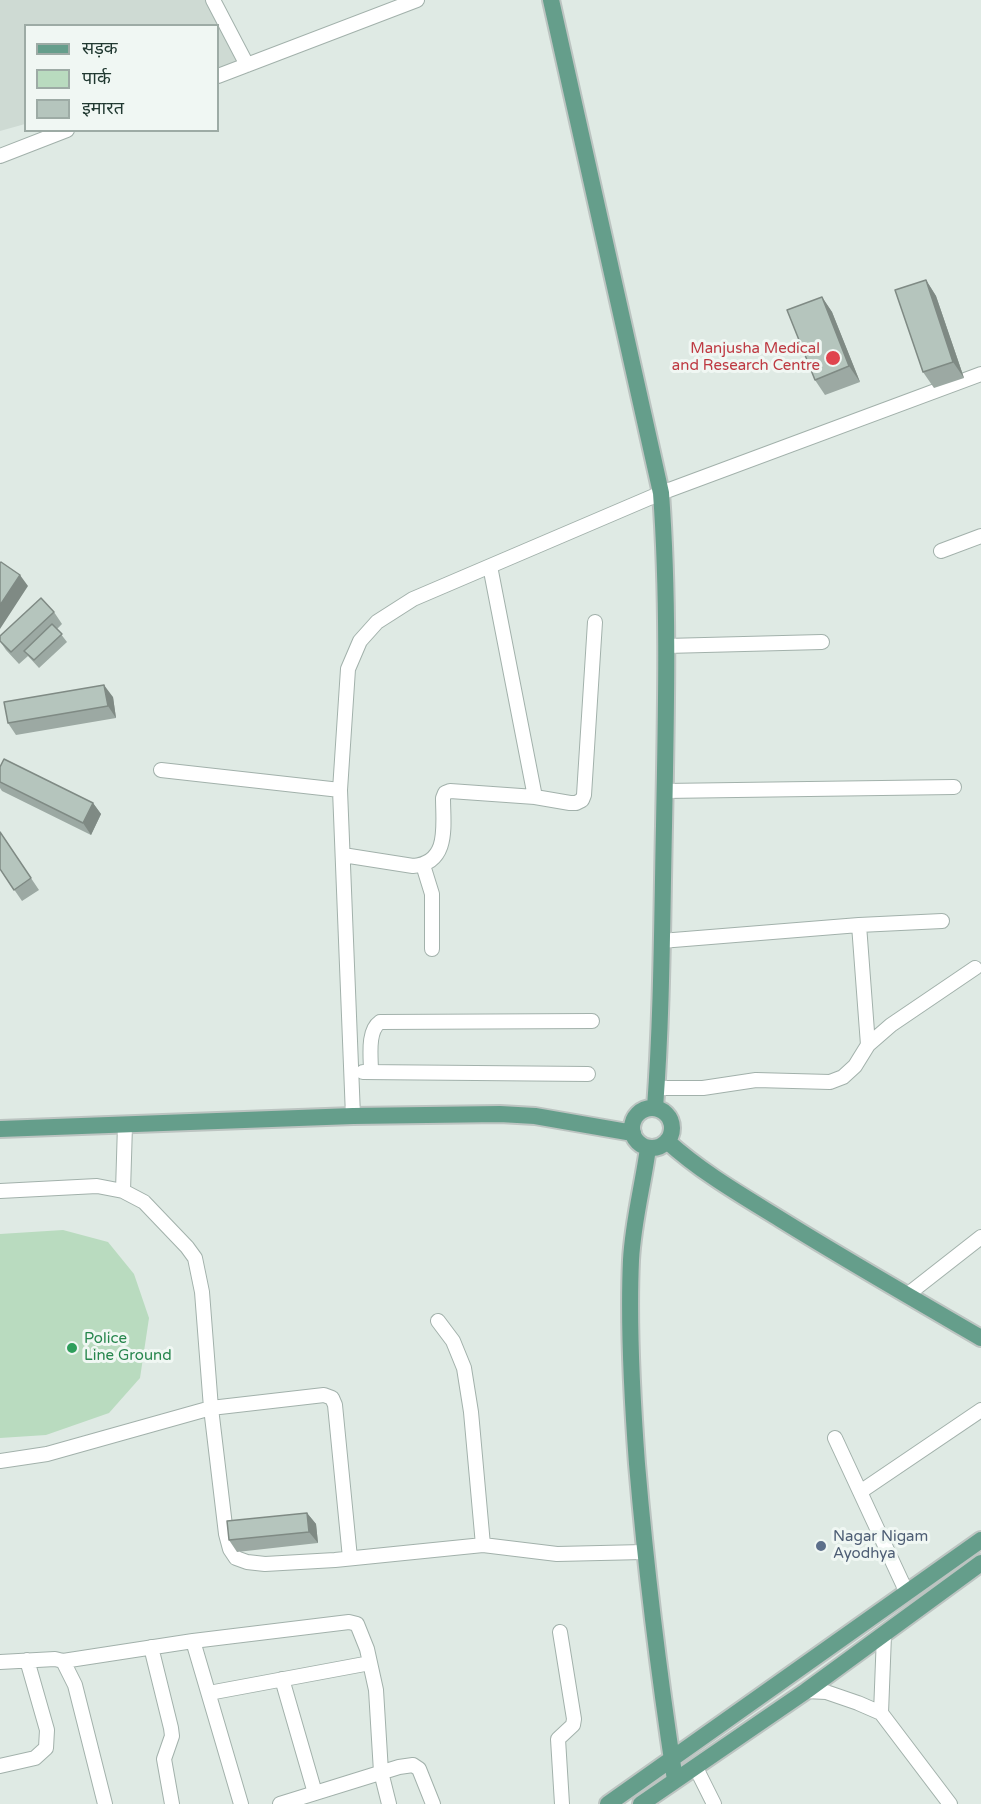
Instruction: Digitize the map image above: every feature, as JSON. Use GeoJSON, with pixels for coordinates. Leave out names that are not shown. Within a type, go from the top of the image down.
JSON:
{"type":"FeatureCollection","features":[{"type":"Feature","properties":{"kind":"main road"},"geometry":{"type":"LineString","coordinates":[[551,0],[661,493],[665,553],[666,646],[661,941],[655,1108]]}},
{"type":"Feature","properties":{"kind":"main road"},"geometry":{"type":"LineString","coordinates":[[648,1108],[655,1108],[666,1113],[672,1124],[672,1130],[662,1146],[648,1148],[638,1143],[633,1133],[633,1120],[648,1108]]}},
{"type":"Feature","properties":{"kind":"main road"},"geometry":{"type":"LineString","coordinates":[[0,1129],[353,1116],[500,1114],[535,1116],[633,1133]]}},
{"type":"Feature","properties":{"kind":"main road"},"geometry":{"type":"LineString","coordinates":[[667,1141],[712,1177],[981,1338]]}},
{"type":"Feature","properties":{"kind":"main road"},"geometry":{"type":"LineString","coordinates":[[648,1148],[635,1216],[631,1259],[632,1395],[644,1552],[675,1780]]}},
{"type":"Feature","properties":{"kind":"main road"},"geometry":{"type":"LineString","coordinates":[[608,1804],[981,1540]]}},
{"type":"Feature","properties":{"kind":"main road"},"geometry":{"type":"LineString","coordinates":[[646,1802],[806,1691],[981,1563]]}},
{"type":"Feature","properties":{"kind":"street"},"geometry":{"type":"LineString","coordinates":[[213,0],[247,64]]}},
{"type":"Feature","properties":{"kind":"street"},"geometry":{"type":"LineString","coordinates":[[219,76],[417,0]]}},
{"type":"Feature","properties":{"kind":"street"},"geometry":{"type":"LineString","coordinates":[[0,156],[62,132]]}},
{"type":"Feature","properties":{"kind":"street"},"geometry":{"type":"LineString","coordinates":[[353,1116],[340,790],[348,669],[360,641],[377,622],[413,599],[661,493],[981,374]]}},
{"type":"Feature","properties":{"kind":"street"},"geometry":{"type":"LineString","coordinates":[[941,552],[981,536]]}},
{"type":"Feature","properties":{"kind":"street"},"geometry":{"type":"LineString","coordinates":[[490,566],[535,797]]}},
{"type":"Feature","properties":{"kind":"street"},"geometry":{"type":"LineString","coordinates":[[343,855],[413,866],[423,865],[432,860],[442,844],[443,798],[445,793],[450,791],[535,797],[576,803],[582,800],[595,622]]}},
{"type":"Feature","properties":{"kind":"street"},"geometry":{"type":"LineString","coordinates":[[666,646],[822,642]]}},
{"type":"Feature","properties":{"kind":"street"},"geometry":{"type":"LineString","coordinates":[[161,770],[340,790]]}},
{"type":"Feature","properties":{"kind":"street"},"geometry":{"type":"LineString","coordinates":[[664,791],[954,787]]}},
{"type":"Feature","properties":{"kind":"street"},"geometry":{"type":"LineString","coordinates":[[423,865],[432,894],[432,949]]}},
{"type":"Feature","properties":{"kind":"street"},"geometry":{"type":"LineString","coordinates":[[661,941],[859,925],[942,921]]}},
{"type":"Feature","properties":{"kind":"street"},"geometry":{"type":"LineString","coordinates":[[859,925],[868,1046]]}},
{"type":"Feature","properties":{"kind":"street"},"geometry":{"type":"LineString","coordinates":[[656,1088],[703,1088],[756,1080],[830,1082],[843,1077],[855,1066],[868,1046],[891,1025],[975,968]]}},
{"type":"Feature","properties":{"kind":"street"},"geometry":{"type":"LineString","coordinates":[[371,1072],[372,1034],[375,1026],[380,1022],[592,1021]]}},
{"type":"Feature","properties":{"kind":"street"},"geometry":{"type":"LineString","coordinates":[[351,1072],[588,1074]]}},
{"type":"Feature","properties":{"kind":"street"},"geometry":{"type":"LineString","coordinates":[[123,1191],[124,1125]]}},
{"type":"Feature","properties":{"kind":"street"},"geometry":{"type":"LineString","coordinates":[[0,1191],[97,1186],[123,1191],[144,1202],[195,1258],[202,1292],[211,1408],[226,1534],[230,1549],[236,1558],[265,1564],[483,1545],[557,1554],[644,1552]]}},
{"type":"Feature","properties":{"kind":"street"},"geometry":{"type":"LineString","coordinates":[[907,1295],[981,1237]]}},
{"type":"Feature","properties":{"kind":"street"},"geometry":{"type":"LineString","coordinates":[[438,1321],[459,1352],[466,1376],[483,1545]]}},
{"type":"Feature","properties":{"kind":"street"},"geometry":{"type":"LineString","coordinates":[[0,1461],[47,1454],[211,1408],[324,1395],[332,1398],[336,1414],[350,1558]]}},
{"type":"Feature","properties":{"kind":"street"},"geometry":{"type":"LineString","coordinates":[[860,1492],[981,1410]]}},
{"type":"Feature","properties":{"kind":"street"},"geometry":{"type":"LineString","coordinates":[[835,1438],[907,1593]]}},
{"type":"Feature","properties":{"kind":"street"},"geometry":{"type":"LineString","coordinates":[[0,1662],[55,1659],[63,1661],[193,1641],[349,1622],[357,1624],[370,1663],[379,1719],[381,1772],[389,1804]]}},
{"type":"Feature","properties":{"kind":"street"},"geometry":{"type":"LineString","coordinates":[[560,1632],[574,1719],[573,1725],[558,1739],[562,1804]]}},
{"type":"Feature","properties":{"kind":"street"},"geometry":{"type":"LineString","coordinates":[[881,1713],[884,1635]]}},
{"type":"Feature","properties":{"kind":"street"},"geometry":{"type":"LineString","coordinates":[[193,1641],[241,1804]]}},
{"type":"Feature","properties":{"kind":"street"},"geometry":{"type":"LineString","coordinates":[[151,1647],[171,1728],[172,1736],[164,1759],[172,1804]]}},
{"type":"Feature","properties":{"kind":"street"},"geometry":{"type":"LineString","coordinates":[[0,1766],[35,1758],[41,1755],[46,1748],[47,1730],[27,1660]]}},
{"type":"Feature","properties":{"kind":"street"},"geometry":{"type":"LineString","coordinates":[[63,1661],[75,1685],[105,1804]]}},
{"type":"Feature","properties":{"kind":"street"},"geometry":{"type":"LineString","coordinates":[[209,1693],[370,1663]]}},
{"type":"Feature","properties":{"kind":"street"},"geometry":{"type":"LineString","coordinates":[[282,1679],[315,1793]]}},
{"type":"Feature","properties":{"kind":"street"},"geometry":{"type":"LineString","coordinates":[[806,1691],[826,1692],[881,1713],[950,1804]]}},
{"type":"Feature","properties":{"kind":"street"},"geometry":{"type":"LineString","coordinates":[[280,1804],[381,1772],[413,1765],[419,1769],[434,1804]]}},
{"type":"Feature","properties":{"kind":"street"},"geometry":{"type":"LineString","coordinates":[[696,1768],[714,1804]]}},
{"type":"Feature","properties":{"kind":"shaded area"},"geometry":{"type":"Polygon","coordinates":[[[0,0],[218,0],[237,39],[251,57],[219,72],[219,24],[24,24],[24,124],[0,131],[0,0]]]}},
{"type":"Feature","properties":{"kind":"green space","name":"Police Line Ground"},"geometry":{"type":"Polygon","coordinates":[[[63,1230],[108,1242],[134,1274],[149,1318],[140,1378],[109,1413],[46,1435],[0,1438],[0,1234],[63,1230]]]}},
{"type":"Feature","properties":{"kind":"building"},"geometry":{"type":"Polygon","coordinates":[[[926,280],[953,362],[923,372],[895,290],[926,280]]]}},
{"type":"Feature","properties":{"kind":"building"},"geometry":{"type":"Polygon","coordinates":[[[822,297],[849,366],[815,380],[787,310],[822,297]]]}},
{"type":"Feature","properties":{"kind":"building"},"geometry":{"type":"Polygon","coordinates":[[[0,563],[20,575],[0,605],[0,563]]]}},
{"type":"Feature","properties":{"kind":"building"},"geometry":{"type":"Polygon","coordinates":[[[41,598],[54,612],[11,652],[0,641],[0,636],[41,598]]]}},
{"type":"Feature","properties":{"kind":"building"},"geometry":{"type":"Polygon","coordinates":[[[52,624],[62,634],[34,660],[24,651],[52,624]]]}},
{"type":"Feature","properties":{"kind":"building"},"geometry":{"type":"Polygon","coordinates":[[[104,685],[108,706],[8,723],[4,702],[104,685]]]}},
{"type":"Feature","properties":{"kind":"building"},"geometry":{"type":"Polygon","coordinates":[[[4,759],[93,803],[83,823],[0,782],[0,767],[4,759]]]}},
{"type":"Feature","properties":{"kind":"building"},"geometry":{"type":"Polygon","coordinates":[[[0,832],[31,878],[14,890],[0,869],[0,832]]]}},
{"type":"Feature","properties":{"kind":"building"},"geometry":{"type":"Polygon","coordinates":[[[307,1513],[309,1532],[229,1540],[227,1521],[307,1513]]]}},
{"type":"Feature","properties":{"kind":"place","name":"Manjusha Medical and Research Centre"},"geometry":{"type":"Point","coordinates":[833,358]}},
{"type":"Feature","properties":{"kind":"place","name":"Police Line Ground"},"geometry":{"type":"Point","coordinates":[72,1348]}},
{"type":"Feature","properties":{"kind":"place","name":"Nagar Nigam Ayodhya"},"geometry":{"type":"Point","coordinates":[821,1546]}}]}
